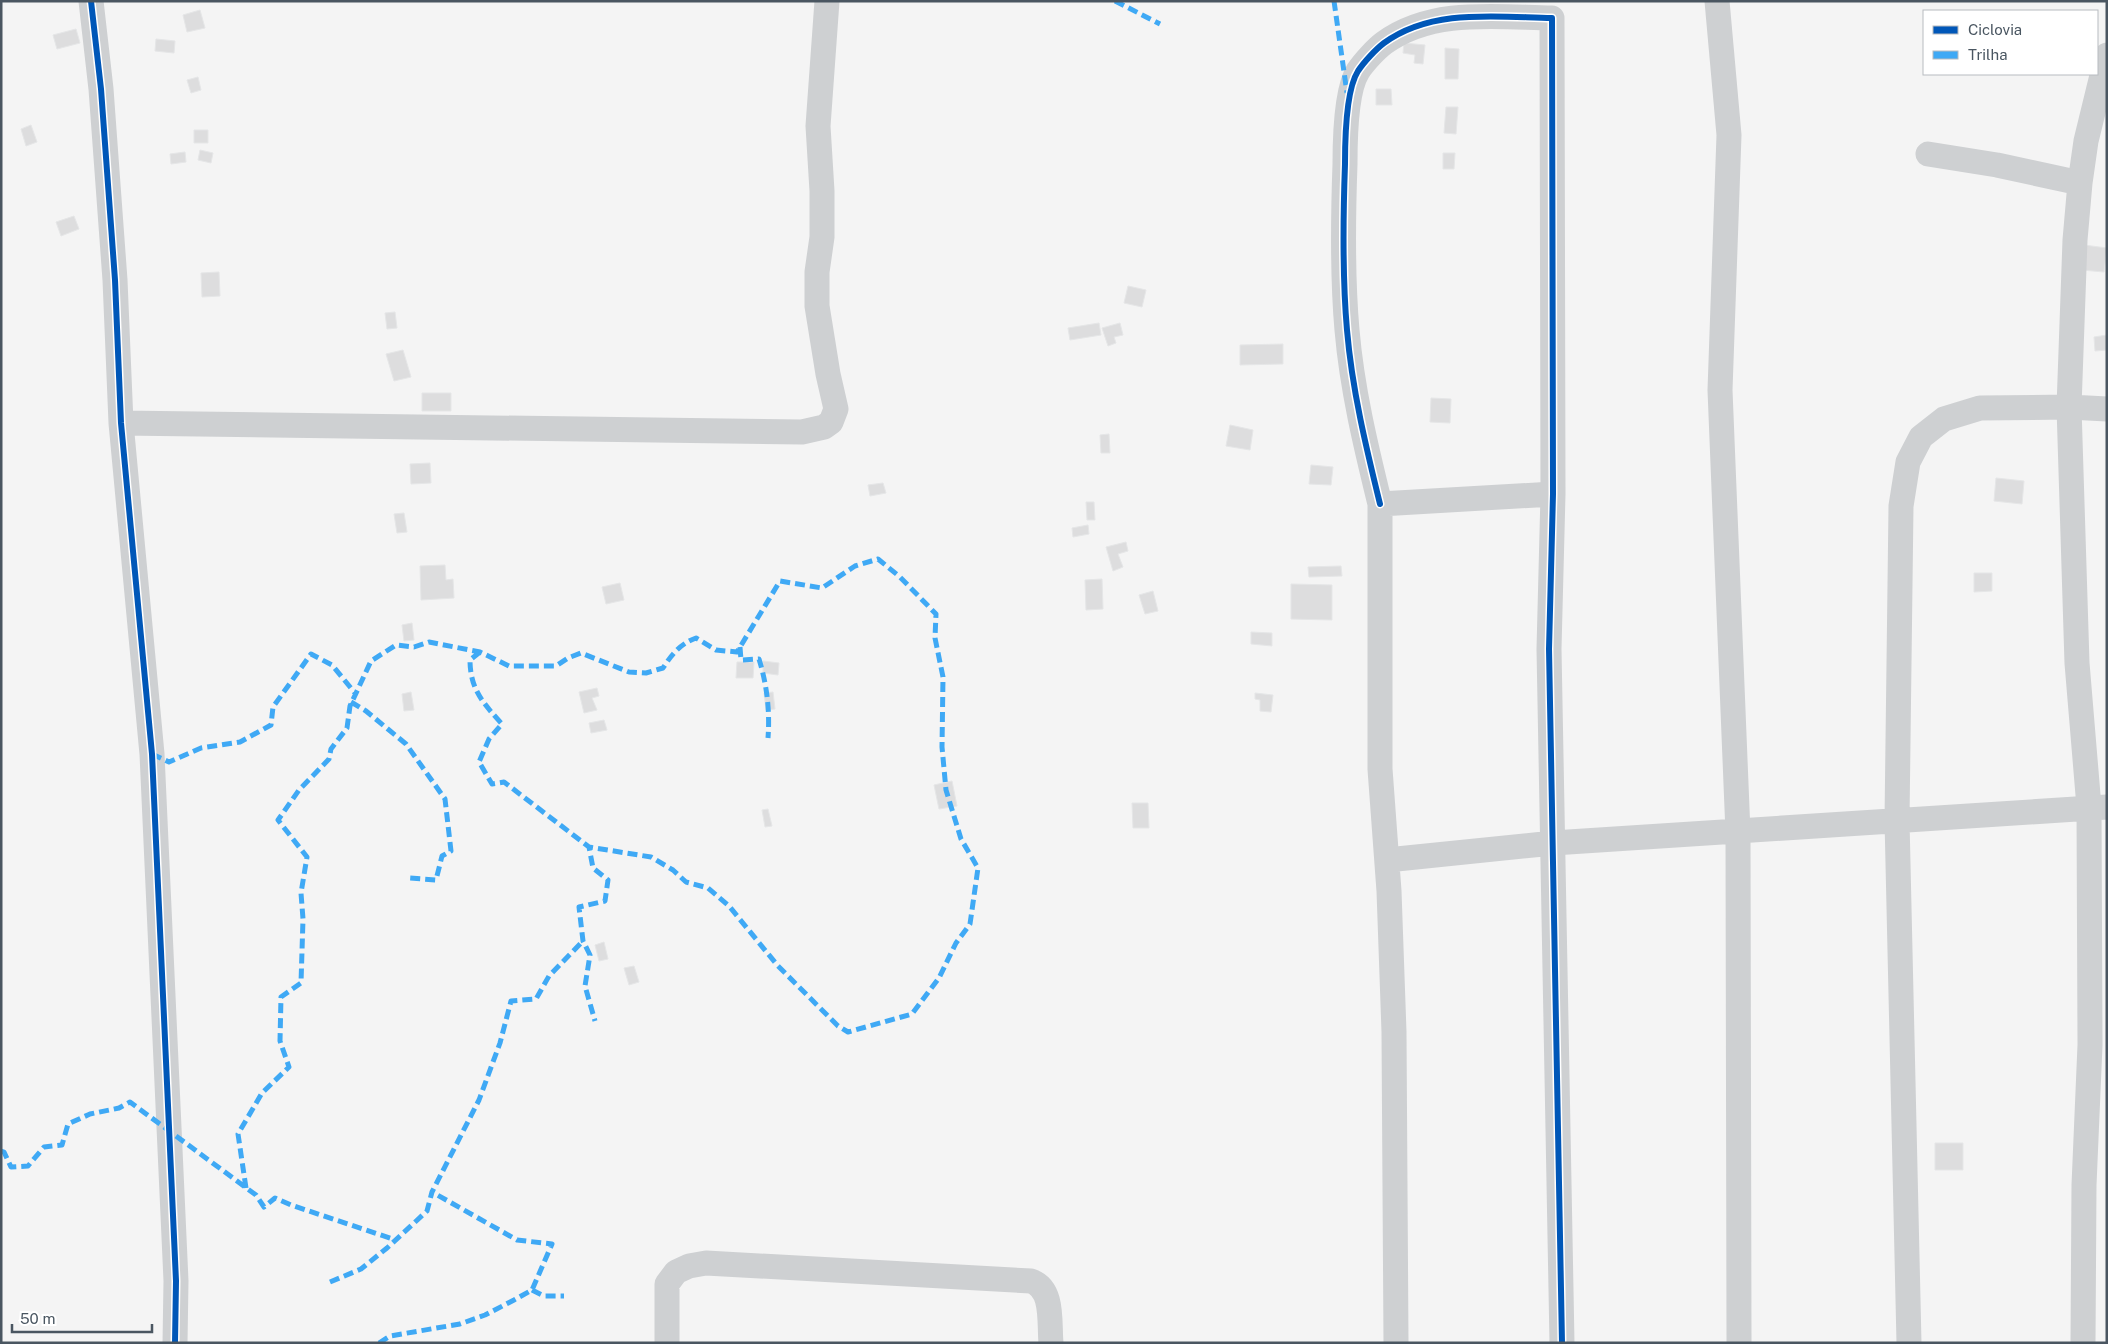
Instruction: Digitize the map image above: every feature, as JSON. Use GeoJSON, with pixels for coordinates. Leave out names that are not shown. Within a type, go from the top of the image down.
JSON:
{"type":"FeatureCollection","features":[{"type":"Feature","properties":{"kind":"street"},"geometry":{"type":"LineString","coordinates":[[92,1],[101,89],[115,280],[121,423],[152,754],[176,1281],[174,1343]]}},
{"type":"Feature","properties":{"kind":"street"},"geometry":{"type":"LineString","coordinates":[[121,423],[802,432],[824,427],[831,422],[836,409],[828,374],[817,306],[817,272],[822,237],[822,191],[818,126],[827,1]]}},
{"type":"Feature","properties":{"kind":"street"},"geometry":{"type":"LineString","coordinates":[[1717,1],[1730,136],[1720,390],[1738,832],[1739,1343]]}},
{"type":"Feature","properties":{"kind":"street"},"geometry":{"type":"LineString","coordinates":[[1396,1343],[1394,1032],[1380,769],[1380,504],[1354,383],[1347,331],[1342,251],[1345,150],[1350,98],[1358,71],[1383,44],[1414,27],[1458,17],[1553,10],[1554,494],[1549,649],[1554,1002],[1562,1343]]}},
{"type":"Feature","properties":{"kind":"street"},"geometry":{"type":"LineString","coordinates":[[2083,1343],[2084,1185],[2098,807],[2077,663],[2069,407],[2075,240],[2080,183],[2086,141],[2107,54]]}},
{"type":"Feature","properties":{"kind":"street"},"geometry":{"type":"LineString","coordinates":[[1928,154],[1997,165],[2080,183]]}},
{"type":"Feature","properties":{"kind":"street"},"geometry":{"type":"LineString","coordinates":[[1909,1343],[1897,820],[1901,506],[1908,462],[1921,437],[1944,419],[1980,408],[2069,407],[2107,409]]}},
{"type":"Feature","properties":{"kind":"street"},"geometry":{"type":"LineString","coordinates":[[1380,504],[1554,494]]}},
{"type":"Feature","properties":{"kind":"street"},"geometry":{"type":"LineString","coordinates":[[1386,860],[1553,843],[2098,807]]}},
{"type":"Feature","properties":{"kind":"street"},"geometry":{"type":"LineString","coordinates":[[668,1343],[667,1284],[676,1272],[688,1266],[706,1263],[1031,1281],[1042,1287],[1046,1295],[1051,1343]]}},
{"type":"Feature","properties":{"kind":"building"},"geometry":{"type":"Polygon","coordinates":[[[200,10],[205,28],[187,32],[183,15],[200,10]]]}},
{"type":"Feature","properties":{"kind":"building"},"geometry":{"type":"Polygon","coordinates":[[[76,29],[80,43],[57,49],[53,35],[76,29]]]}},
{"type":"Feature","properties":{"kind":"building"},"geometry":{"type":"Polygon","coordinates":[[[156,39],[175,41],[174,53],[155,51],[156,39]]]}},
{"type":"Feature","properties":{"kind":"building"},"geometry":{"type":"Polygon","coordinates":[[[1404,43],[1425,45],[1423,64],[1414,63],[1415,55],[1403,53],[1404,43]]]}},
{"type":"Feature","properties":{"kind":"building"},"geometry":{"type":"Polygon","coordinates":[[[1445,48],[1459,49],[1458,79],[1445,79],[1445,48]]]}},
{"type":"Feature","properties":{"kind":"building"},"geometry":{"type":"Polygon","coordinates":[[[198,77],[201,90],[191,93],[187,80],[198,77]]]}},
{"type":"Feature","properties":{"kind":"building"},"geometry":{"type":"Polygon","coordinates":[[[1376,89],[1391,89],[1392,105],[1376,105],[1376,89]]]}},
{"type":"Feature","properties":{"kind":"building"},"geometry":{"type":"Polygon","coordinates":[[[1446,107],[1458,107],[1456,134],[1444,133],[1446,107]]]}},
{"type":"Feature","properties":{"kind":"building"},"geometry":{"type":"Polygon","coordinates":[[[31,125],[37,142],[26,146],[21,129],[31,125]]]}},
{"type":"Feature","properties":{"kind":"building"},"geometry":{"type":"Polygon","coordinates":[[[194,130],[208,130],[208,143],[194,143],[194,130]]]}},
{"type":"Feature","properties":{"kind":"building"},"geometry":{"type":"Polygon","coordinates":[[[200,150],[213,153],[211,163],[198,160],[200,150]]]}},
{"type":"Feature","properties":{"kind":"building"},"geometry":{"type":"Polygon","coordinates":[[[185,152],[186,162],[171,164],[170,154],[185,152]]]}},
{"type":"Feature","properties":{"kind":"building"},"geometry":{"type":"Polygon","coordinates":[[[1443,153],[1455,153],[1454,169],[1443,169],[1443,153]]]}},
{"type":"Feature","properties":{"kind":"building"},"geometry":{"type":"Polygon","coordinates":[[[74,216],[79,229],[61,236],[56,222],[74,216]]]}},
{"type":"Feature","properties":{"kind":"building"},"geometry":{"type":"Polygon","coordinates":[[[2084,245],[2107,248],[2104,272],[2082,270],[2084,245]]]}},
{"type":"Feature","properties":{"kind":"building"},"geometry":{"type":"Polygon","coordinates":[[[219,272],[220,296],[202,297],[201,273],[219,272]]]}},
{"type":"Feature","properties":{"kind":"building"},"geometry":{"type":"Polygon","coordinates":[[[1128,286],[1146,290],[1142,307],[1124,303],[1128,286]]]}},
{"type":"Feature","properties":{"kind":"building"},"geometry":{"type":"Polygon","coordinates":[[[395,312],[397,328],[387,329],[385,313],[395,312]]]}},
{"type":"Feature","properties":{"kind":"building"},"geometry":{"type":"Polygon","coordinates":[[[1099,323],[1101,335],[1070,340],[1068,328],[1099,323]]]}},
{"type":"Feature","properties":{"kind":"building"},"geometry":{"type":"Polygon","coordinates":[[[1120,323],[1123,335],[1114,337],[1116,343],[1108,346],[1102,328],[1120,323]]]}},
{"type":"Feature","properties":{"kind":"building"},"geometry":{"type":"Polygon","coordinates":[[[2107,335],[2107,350],[2095,351],[2094,337],[2107,335]]]}},
{"type":"Feature","properties":{"kind":"building"},"geometry":{"type":"Polygon","coordinates":[[[1283,344],[1283,364],[1240,365],[1240,345],[1283,344]]]}},
{"type":"Feature","properties":{"kind":"building"},"geometry":{"type":"Polygon","coordinates":[[[403,350],[411,377],[394,381],[386,354],[403,350]]]}},
{"type":"Feature","properties":{"kind":"building"},"geometry":{"type":"Polygon","coordinates":[[[422,393],[451,393],[451,411],[422,411],[422,393]]]}},
{"type":"Feature","properties":{"kind":"building"},"geometry":{"type":"Polygon","coordinates":[[[1431,398],[1451,399],[1450,423],[1430,422],[1431,398]]]}},
{"type":"Feature","properties":{"kind":"building"},"geometry":{"type":"Polygon","coordinates":[[[1230,425],[1253,430],[1250,450],[1226,446],[1230,425]]]}},
{"type":"Feature","properties":{"kind":"building"},"geometry":{"type":"Polygon","coordinates":[[[1109,434],[1110,453],[1101,453],[1100,435],[1109,434]]]}},
{"type":"Feature","properties":{"kind":"building"},"geometry":{"type":"Polygon","coordinates":[[[430,463],[431,483],[411,484],[410,464],[430,463]]]}},
{"type":"Feature","properties":{"kind":"building"},"geometry":{"type":"Polygon","coordinates":[[[1311,465],[1333,467],[1331,485],[1309,484],[1311,465]]]}},
{"type":"Feature","properties":{"kind":"building"},"geometry":{"type":"Polygon","coordinates":[[[1996,478],[2024,481],[2022,504],[1994,501],[1996,478]]]}},
{"type":"Feature","properties":{"kind":"building"},"geometry":{"type":"Polygon","coordinates":[[[883,483],[886,493],[870,496],[868,485],[883,483]]]}},
{"type":"Feature","properties":{"kind":"building"},"geometry":{"type":"Polygon","coordinates":[[[1086,502],[1094,502],[1095,520],[1087,520],[1086,502]]]}},
{"type":"Feature","properties":{"kind":"building"},"geometry":{"type":"Polygon","coordinates":[[[404,513],[407,532],[397,533],[394,514],[404,513]]]}},
{"type":"Feature","properties":{"kind":"building"},"geometry":{"type":"Polygon","coordinates":[[[1088,525],[1089,534],[1073,537],[1072,528],[1088,525]]]}},
{"type":"Feature","properties":{"kind":"building"},"geometry":{"type":"Polygon","coordinates":[[[1126,542],[1128,551],[1118,554],[1123,567],[1113,571],[1106,547],[1126,542]]]}},
{"type":"Feature","properties":{"kind":"building"},"geometry":{"type":"Polygon","coordinates":[[[445,565],[446,580],[453,579],[454,598],[421,600],[420,566],[445,565]]]}},
{"type":"Feature","properties":{"kind":"building"},"geometry":{"type":"Polygon","coordinates":[[[1341,566],[1342,576],[1309,577],[1308,567],[1341,566]]]}},
{"type":"Feature","properties":{"kind":"building"},"geometry":{"type":"Polygon","coordinates":[[[1974,573],[1992,573],[1992,591],[1974,592],[1974,573]]]}},
{"type":"Feature","properties":{"kind":"building"},"geometry":{"type":"Polygon","coordinates":[[[1102,579],[1103,609],[1086,610],[1085,580],[1102,579]]]}},
{"type":"Feature","properties":{"kind":"building"},"geometry":{"type":"Polygon","coordinates":[[[620,583],[624,600],[606,604],[602,587],[620,583]]]}},
{"type":"Feature","properties":{"kind":"building"},"geometry":{"type":"Polygon","coordinates":[[[1291,584],[1332,585],[1332,620],[1291,619],[1291,584]]]}},
{"type":"Feature","properties":{"kind":"building"},"geometry":{"type":"Polygon","coordinates":[[[1153,591],[1158,611],[1145,614],[1139,595],[1153,591]]]}},
{"type":"Feature","properties":{"kind":"building"},"geometry":{"type":"Polygon","coordinates":[[[412,623],[414,640],[404,641],[402,625],[412,623]]]}},
{"type":"Feature","properties":{"kind":"building"},"geometry":{"type":"Polygon","coordinates":[[[1251,632],[1272,633],[1272,646],[1251,644],[1251,632]]]}},
{"type":"Feature","properties":{"kind":"building"},"geometry":{"type":"Polygon","coordinates":[[[763,661],[779,663],[778,675],[763,673],[763,661]]]}},
{"type":"Feature","properties":{"kind":"building"},"geometry":{"type":"Polygon","coordinates":[[[737,662],[754,662],[753,678],[736,678],[737,662]]]}},
{"type":"Feature","properties":{"kind":"building"},"geometry":{"type":"Polygon","coordinates":[[[597,688],[599,696],[592,698],[597,710],[584,713],[579,692],[597,688]]]}},
{"type":"Feature","properties":{"kind":"building"},"geometry":{"type":"Polygon","coordinates":[[[411,692],[414,710],[404,711],[402,694],[411,692]]]}},
{"type":"Feature","properties":{"kind":"building"},"geometry":{"type":"Polygon","coordinates":[[[773,692],[775,709],[766,710],[764,693],[773,692]]]}},
{"type":"Feature","properties":{"kind":"building"},"geometry":{"type":"Polygon","coordinates":[[[1255,693],[1273,695],[1271,712],[1260,711],[1260,700],[1255,699],[1255,693]]]}},
{"type":"Feature","properties":{"kind":"building"},"geometry":{"type":"Polygon","coordinates":[[[604,720],[607,730],[591,733],[589,723],[604,720]]]}},
{"type":"Feature","properties":{"kind":"building"},"geometry":{"type":"Polygon","coordinates":[[[952,781],[957,806],[939,809],[934,785],[952,781]]]}},
{"type":"Feature","properties":{"kind":"building"},"geometry":{"type":"Polygon","coordinates":[[[1132,803],[1148,803],[1149,828],[1133,828],[1132,803]]]}},
{"type":"Feature","properties":{"kind":"building"},"geometry":{"type":"Polygon","coordinates":[[[768,809],[772,826],[765,827],[762,810],[768,809]]]}},
{"type":"Feature","properties":{"kind":"building"},"geometry":{"type":"Polygon","coordinates":[[[604,942],[608,959],[599,961],[595,945],[604,942]]]}},
{"type":"Feature","properties":{"kind":"building"},"geometry":{"type":"Polygon","coordinates":[[[634,966],[639,982],[629,985],[624,968],[634,966]]]}},
{"type":"Feature","properties":{"kind":"building"},"geometry":{"type":"Polygon","coordinates":[[[1935,1143],[1963,1143],[1963,1170],[1935,1170],[1935,1143]]]}},
{"type":"Feature","properties":{"kind":"marked path"},"geometry":{"type":"LineString","coordinates":[[1115,1],[1160,24]]}},
{"type":"Feature","properties":{"kind":"marked path"},"geometry":{"type":"LineString","coordinates":[[1334,1],[1347,93]]}},
{"type":"Feature","properties":{"kind":"marked path"},"geometry":{"type":"LineString","coordinates":[[246,1188],[238,1134],[262,1093],[289,1067],[280,1041],[281,997],[301,983],[303,919],[301,893],[307,857],[278,820],[299,790],[329,759],[331,749],[347,728],[350,706],[371,661],[396,645],[414,647],[429,642],[480,652],[509,666],[556,666],[568,658],[581,653],[629,672],[646,673],[663,668],[677,650],[685,643],[696,638],[716,650],[737,652],[780,581],[822,588],[855,566],[878,559],[900,577],[936,614],[935,638],[943,677],[942,747],[946,790],[961,839],[978,868],[970,924],[956,943],[939,978],[912,1014],[848,1032],[838,1026],[778,966],[729,906],[708,888],[686,882],[673,870],[651,857],[589,847]]}},
{"type":"Feature","properties":{"kind":"marked path"},"geometry":{"type":"LineString","coordinates":[[740,647],[741,660],[759,659],[767,698],[768,738]]}},
{"type":"Feature","properties":{"kind":"marked path"},"geometry":{"type":"LineString","coordinates":[[480,652],[470,660],[472,679],[479,695],[502,724],[489,739],[479,762],[492,784],[504,782],[589,847],[593,868],[608,880],[605,901],[579,907],[583,941],[590,955],[585,986],[595,1021]]}},
{"type":"Feature","properties":{"kind":"marked path"},"geometry":{"type":"LineString","coordinates":[[152,754],[169,762],[201,748],[240,742],[271,725],[273,707],[311,654],[332,665],[355,693]]}},
{"type":"Feature","properties":{"kind":"marked path"},"geometry":{"type":"LineString","coordinates":[[351,702],[366,711],[406,744],[445,799],[451,851],[442,856],[436,880],[409,878]]}},
{"type":"Feature","properties":{"kind":"marked path"},"geometry":{"type":"LineString","coordinates":[[330,1282],[361,1269],[427,1211],[432,1192],[479,1100],[500,1043],[511,1001],[536,999],[549,976],[583,941]]}},
{"type":"Feature","properties":{"kind":"marked path"},"geometry":{"type":"LineString","coordinates":[[1,1151],[4,1152],[11,1167],[28,1166],[44,1147],[62,1145],[68,1124],[90,1114],[119,1108],[130,1102],[256,1195],[264,1207],[275,1198],[396,1240]]}},
{"type":"Feature","properties":{"kind":"marked path"},"geometry":{"type":"LineString","coordinates":[[379,1343],[390,1336],[460,1324],[485,1315],[532,1290],[552,1244],[517,1240],[432,1192]]}},
{"type":"Feature","properties":{"kind":"marked path"},"geometry":{"type":"LineString","coordinates":[[532,1290],[544,1296],[564,1296]]}},
{"type":"Feature","properties":{"kind":"cycle path"},"geometry":{"type":"LineString","coordinates":[[91,1],[101,89],[115,280],[121,423],[152,754],[176,1281],[175,1343]]}},
{"type":"Feature","properties":{"kind":"cycle path"},"geometry":{"type":"LineString","coordinates":[[1380,504],[1356,396],[1345,309],[1343,247],[1345,142],[1347,116],[1354,80],[1363,64],[1384,43],[1403,32],[1423,24],[1443,19],[1465,17],[1552,18],[1553,494],[1549,649],[1562,1343]]}}]}
